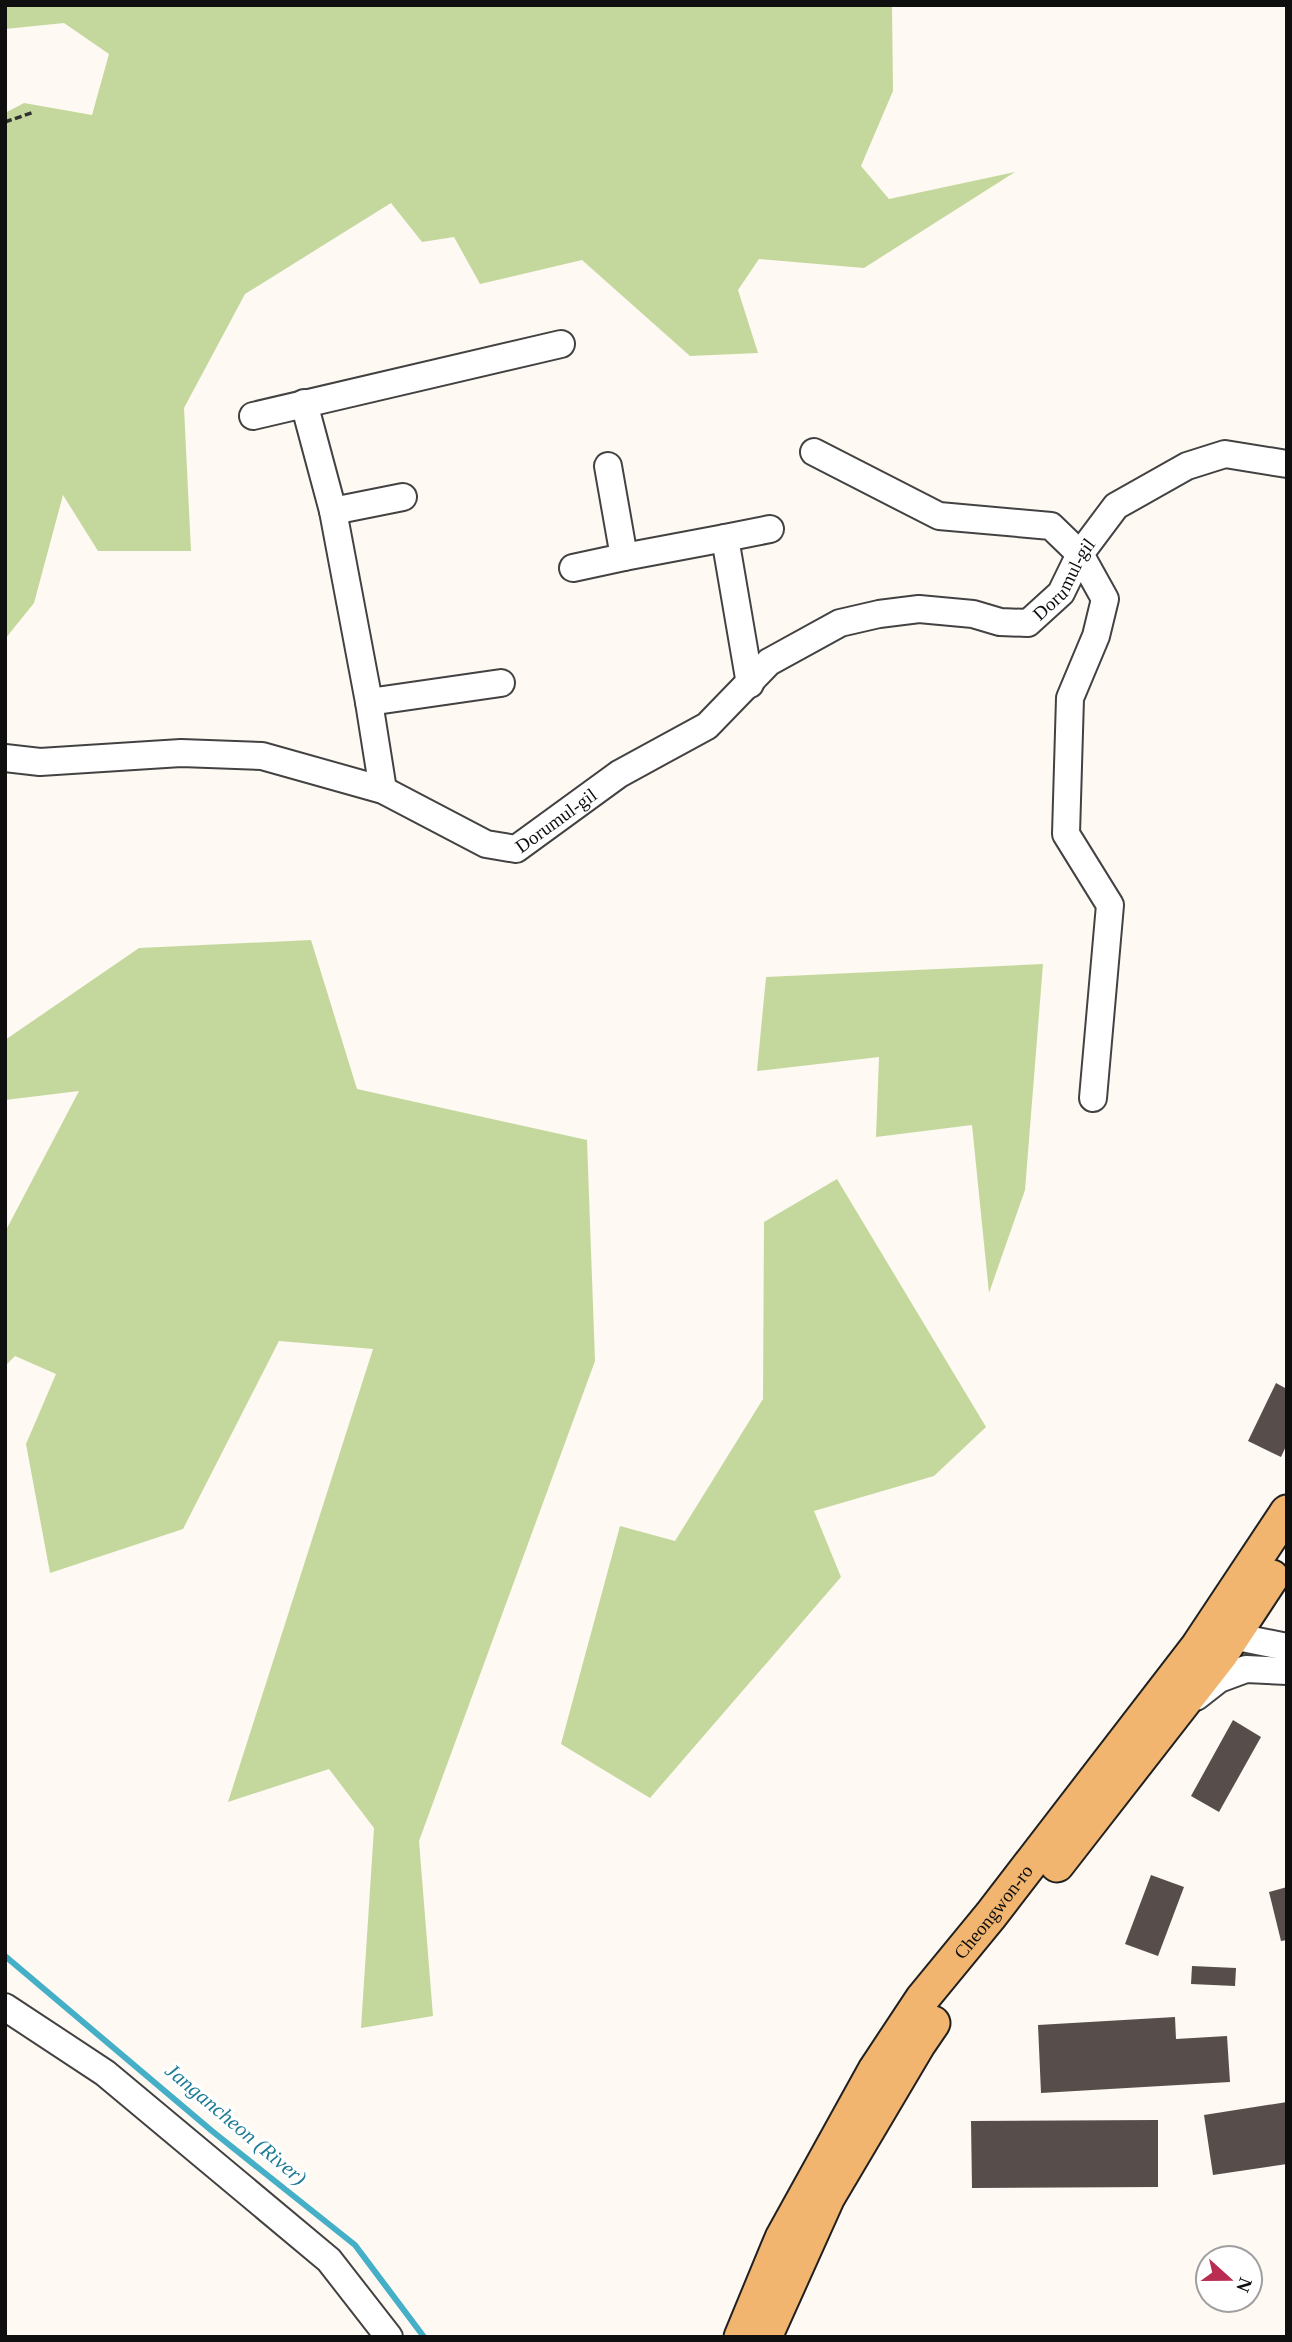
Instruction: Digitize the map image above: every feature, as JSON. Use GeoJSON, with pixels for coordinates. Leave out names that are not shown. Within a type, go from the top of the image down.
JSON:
{"type":"FeatureCollection","features":[{"type":"Feature","properties":{"kind":"main road","name":"Cheongwon-ro"},"geometry":{"type":"LineString","coordinates":[[765,2337],[828,2197],[918,2045],[970,1970],[1181,1709],[1287,1512]]}},
{"type":"Feature","properties":{"kind":"main road","name":"Cheongwon-ro"},"geometry":{"type":"LineString","coordinates":[[741,2337],[782,2238],[875,2070],[922,1998],[1287,1555]]}},
{"type":"Feature","properties":{"kind":"street"},"geometry":{"type":"LineString","coordinates":[[253,416],[561,344]]}},
{"type":"Feature","properties":{"kind":"street"},"geometry":{"type":"LineString","coordinates":[[304,403],[332,511],[383,790]]}},
{"type":"Feature","properties":{"kind":"street"},"geometry":{"type":"LineString","coordinates":[[814,452],[939,516],[1051,526],[1080,554],[1105,599],[1096,636],[1070,698],[1066,834],[1110,905],[1093,1098]]}},
{"type":"Feature","properties":{"kind":"street","name":"Dorumul-gil"},"geometry":{"type":"LineString","coordinates":[[5,758],[40,762],[181,753],[262,756],[383,790],[486,844],[516,849],[620,774],[707,726],[769,662],[840,623],[919,609],[973,614],[1000,622],[1028,623],[1061,593],[1080,554],[1116,506],[1187,466],[1224,454],[1287,464]]}},
{"type":"Feature","properties":{"kind":"street"},"geometry":{"type":"LineString","coordinates":[[608,466],[624,557]]}},
{"type":"Feature","properties":{"kind":"street"},"geometry":{"type":"LineString","coordinates":[[332,511],[403,497]]}},
{"type":"Feature","properties":{"kind":"street"},"geometry":{"type":"LineString","coordinates":[[573,568],[770,528]]}},
{"type":"Feature","properties":{"kind":"street"},"geometry":{"type":"LineString","coordinates":[[724,538],[750,684]]}},
{"type":"Feature","properties":{"kind":"street"},"geometry":{"type":"LineString","coordinates":[[369,702],[500,683]]}},
{"type":"Feature","properties":{"kind":"street"},"geometry":{"type":"LineString","coordinates":[[1216,1642],[1287,1647]]}},
{"type":"Feature","properties":{"kind":"street"},"geometry":{"type":"LineString","coordinates":[[1216,1642],[1287,1670]]}},
{"type":"Feature","properties":{"kind":"street"},"geometry":{"type":"LineString","coordinates":[[1181,1709],[1219,1679],[1245,1669],[1287,1670]]}},
{"type":"Feature","properties":{"kind":"street"},"geometry":{"type":"LineString","coordinates":[[5,2007],[106,2073],[329,2260],[390,2337]]}},
{"type":"Feature","properties":{"kind":"path"},"geometry":{"type":"LineString","coordinates":[[5,122],[33,112]]}},
{"type":"Feature","properties":{"kind":"green space"},"geometry":{"type":"Polygon","coordinates":[[[5,5],[892,5],[893,91],[861,166],[889,199],[1015,172],[864,268],[759,259],[738,290],[758,353],[690,356],[582,260],[480,284],[454,237],[422,242],[391,203],[245,294],[184,408],[191,551],[98,551],[63,495],[34,603],[5,639],[5,113],[24,103],[92,115],[109,54],[64,23],[5,29],[5,5]]]}},
{"type":"Feature","properties":{"kind":"green space"},"geometry":{"type":"Polygon","coordinates":[[[311,940],[357,1089],[587,1140],[595,1361],[419,1841],[433,2016],[361,2028],[374,1828],[329,1769],[228,1802],[373,1349],[279,1341],[183,1529],[50,1573],[26,1444],[56,1374],[15,1356],[5,1366],[5,1232],[79,1091],[5,1100],[5,1040],[139,948],[311,940]]]}},
{"type":"Feature","properties":{"kind":"green space"},"geometry":{"type":"Polygon","coordinates":[[[1043,964],[1025,1190],[989,1293],[972,1125],[876,1137],[879,1057],[757,1071],[766,977],[1043,964]]]}},
{"type":"Feature","properties":{"kind":"green space"},"geometry":{"type":"Polygon","coordinates":[[[837,1179],[986,1427],[934,1476],[814,1511],[841,1577],[650,1798],[561,1744],[620,1526],[675,1541],[763,1399],[764,1222],[837,1179]]]}},
{"type":"Feature","properties":{"kind":"building"},"geometry":{"type":"Polygon","coordinates":[[[1276,1383],[1287,1389],[1287,1444],[1281,1457],[1248,1441],[1276,1383]]]}},
{"type":"Feature","properties":{"kind":"building"},"geometry":{"type":"Polygon","coordinates":[[[1233,1720],[1261,1737],[1219,1812],[1191,1796],[1233,1720]]]}},
{"type":"Feature","properties":{"kind":"building"},"geometry":{"type":"Polygon","coordinates":[[[1151,1875],[1184,1887],[1158,1956],[1125,1944],[1151,1875]]]}},
{"type":"Feature","properties":{"kind":"building"},"geometry":{"type":"Polygon","coordinates":[[[1287,1887],[1287,1940],[1281,1941],[1269,1892],[1287,1887]]]}},
{"type":"Feature","properties":{"kind":"building"},"geometry":{"type":"Polygon","coordinates":[[[1192,1966],[1236,1968],[1235,1986],[1191,1984],[1192,1966]]]}},
{"type":"Feature","properties":{"kind":"building"},"geometry":{"type":"Polygon","coordinates":[[[1175,2017],[1176,2039],[1227,2036],[1230,2082],[1041,2093],[1038,2025],[1175,2017]]]}},
{"type":"Feature","properties":{"kind":"building"},"geometry":{"type":"Polygon","coordinates":[[[1287,2102],[1287,2164],[1213,2175],[1204,2115],[1287,2102]]]}},
{"type":"Feature","properties":{"kind":"building"},"geometry":{"type":"Polygon","coordinates":[[[1158,2120],[1158,2187],[972,2188],[971,2121],[1158,2120]]]}},
{"type":"Feature","properties":{"kind":"waterway","name":"Jangancheon (River)"},"geometry":{"type":"LineString","coordinates":[[5,1956],[212,2131],[355,2245],[424,2337]]}}]}
